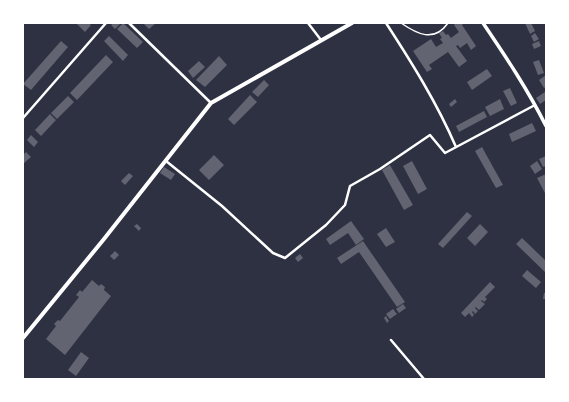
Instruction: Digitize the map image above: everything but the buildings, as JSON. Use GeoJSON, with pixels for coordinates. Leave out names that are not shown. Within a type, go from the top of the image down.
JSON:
{"type":"FeatureCollection","features":[{"type":"Feature","properties":{"kind":"main road"},"geometry":{"type":"LineString","coordinates":[[23,338],[104,239],[211,103],[290,60],[321,40],[352,23]]}},
{"type":"Feature","properties":{"kind":"street"},"geometry":{"type":"LineString","coordinates":[[23,118],[106,23]]}},
{"type":"Feature","properties":{"kind":"street"},"geometry":{"type":"LineString","coordinates":[[129,23],[211,103]]}},
{"type":"Feature","properties":{"kind":"street"},"geometry":{"type":"LineString","coordinates":[[308,23],[321,40]]}},
{"type":"Feature","properties":{"kind":"street"},"geometry":{"type":"LineString","coordinates":[[386,23],[421,78],[443,118],[456,147]]}},
{"type":"Feature","properties":{"kind":"street"},"geometry":{"type":"LineString","coordinates":[[484,23],[535,105],[546,126]]}},
{"type":"Feature","properties":{"kind":"street"},"geometry":{"type":"LineString","coordinates":[[166,160],[222,206],[273,253],[285,258],[326,225],[345,205],[350,186],[380,169],[430,135],[445,153],[535,105]]}},
{"type":"Feature","properties":{"kind":"street"},"geometry":{"type":"LineString","coordinates":[[391,340],[424,379]]}},
{"type":"Feature","properties":{"kind":"lane"},"geometry":{"type":"LineString","coordinates":[[401,23],[420,34],[428,36],[439,32],[448,23]]}}]}
